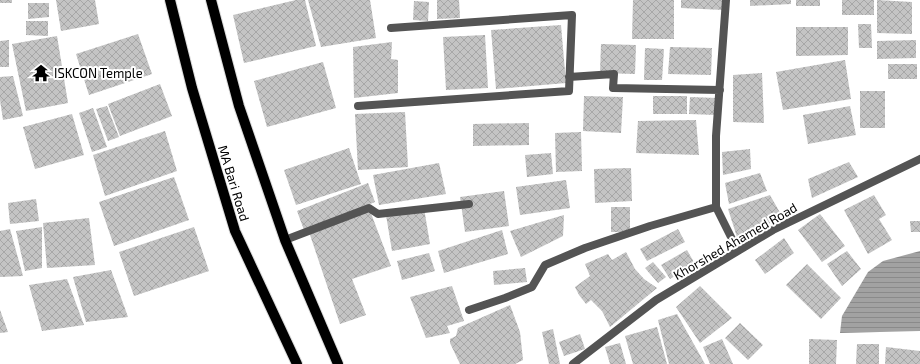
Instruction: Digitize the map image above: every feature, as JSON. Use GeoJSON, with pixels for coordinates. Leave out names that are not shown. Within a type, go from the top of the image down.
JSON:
{"type":"FeatureCollection","features":[{"type":"Feature","properties":{"kind":"main road","name":"MA Bari Road"},"geometry":{"type":"LineString","coordinates":[[170,0],[192,88],[236,231],[297,364]]}},
{"type":"Feature","properties":{"kind":"main road"},"geometry":{"type":"LineString","coordinates":[[211,0],[239,106],[285,240],[338,364]]}},
{"type":"Feature","properties":{"kind":"street"},"geometry":{"type":"LineString","coordinates":[[726,0],[716,136],[716,207],[738,251]]}},
{"type":"Feature","properties":{"kind":"street"},"geometry":{"type":"LineString","coordinates":[[358,106],[569,91],[572,15],[391,28]]}},
{"type":"Feature","properties":{"kind":"street"},"geometry":{"type":"LineString","coordinates":[[569,77],[614,74],[613,88],[720,90]]}},
{"type":"Feature","properties":{"kind":"street","name":"Khorshed Ahamed Road"},"geometry":{"type":"LineString","coordinates":[[573,364],[656,300],[773,230],[920,158]]}},
{"type":"Feature","properties":{"kind":"street"},"geometry":{"type":"LineString","coordinates":[[285,240],[369,208],[378,214],[469,204]]}},
{"type":"Feature","properties":{"kind":"street"},"geometry":{"type":"LineString","coordinates":[[469,310],[532,287],[545,266],[585,248],[650,226],[716,207]]}},
{"type":"Feature","properties":{"kind":"shaded area"},"geometry":{"type":"Polygon","coordinates":[[[920,251],[920,331],[840,333],[842,316],[868,272],[883,261],[920,251]]]}},
{"type":"Feature","properties":{"kind":"building"},"geometry":{"type":"Polygon","coordinates":[[[0,0],[12,0],[12,3],[0,3],[0,0]]]}},
{"type":"Feature","properties":{"kind":"building"},"geometry":{"type":"Polygon","coordinates":[[[56,0],[95,0],[99,24],[61,31],[56,0]]]}},
{"type":"Feature","properties":{"kind":"building"},"geometry":{"type":"Polygon","coordinates":[[[296,0],[305,0],[316,46],[244,63],[233,15],[296,0]]]}},
{"type":"Feature","properties":{"kind":"building"},"geometry":{"type":"Polygon","coordinates":[[[308,0],[370,0],[376,38],[321,47],[308,0]]]}},
{"type":"Feature","properties":{"kind":"building"},"geometry":{"type":"Polygon","coordinates":[[[437,0],[459,0],[460,18],[437,19],[437,0]]]}},
{"type":"Feature","properties":{"kind":"building"},"geometry":{"type":"Polygon","coordinates":[[[633,0],[674,0],[674,39],[632,39],[633,0]]]}},
{"type":"Feature","properties":{"kind":"building"},"geometry":{"type":"Polygon","coordinates":[[[681,0],[723,0],[723,10],[681,8],[681,0]]]}},
{"type":"Feature","properties":{"kind":"building"},"geometry":{"type":"Polygon","coordinates":[[[750,0],[791,0],[791,4],[750,6],[750,0]]]}},
{"type":"Feature","properties":{"kind":"building"},"geometry":{"type":"Polygon","coordinates":[[[796,0],[820,0],[820,6],[796,6],[796,0]]]}},
{"type":"Feature","properties":{"kind":"building"},"geometry":{"type":"Polygon","coordinates":[[[842,0],[874,0],[874,15],[842,15],[842,0]]]}},
{"type":"Feature","properties":{"kind":"building"},"geometry":{"type":"Polygon","coordinates":[[[877,0],[912,2],[912,34],[877,33],[877,0]]]}},
{"type":"Feature","properties":{"kind":"building"},"geometry":{"type":"Polygon","coordinates":[[[414,1],[429,2],[428,21],[413,20],[414,1]]]}},
{"type":"Feature","properties":{"kind":"building"},"geometry":{"type":"Polygon","coordinates":[[[28,3],[49,3],[49,17],[28,19],[28,3]]]}},
{"type":"Feature","properties":{"kind":"building"},"geometry":{"type":"Polygon","coordinates":[[[26,21],[48,21],[48,36],[26,35],[26,21]]]}},
{"type":"Feature","properties":{"kind":"building"},"geometry":{"type":"Polygon","coordinates":[[[858,24],[871,24],[872,48],[859,48],[858,24]]]}},
{"type":"Feature","properties":{"kind":"building"},"geometry":{"type":"Polygon","coordinates":[[[561,25],[566,83],[496,89],[491,30],[561,25]]]}},
{"type":"Feature","properties":{"kind":"building"},"geometry":{"type":"Polygon","coordinates":[[[796,27],[848,27],[848,55],[796,56],[796,27]]]}},
{"type":"Feature","properties":{"kind":"building"},"geometry":{"type":"Polygon","coordinates":[[[138,34],[152,74],[89,95],[76,54],[138,34]]]}},
{"type":"Feature","properties":{"kind":"building"},"geometry":{"type":"Polygon","coordinates":[[[485,35],[488,88],[446,90],[443,37],[485,35]]]}},
{"type":"Feature","properties":{"kind":"building","name":"ISKCON Temple"},"geometry":{"type":"Polygon","coordinates":[[[57,36],[68,103],[26,111],[12,44],[57,36]]]}},
{"type":"Feature","properties":{"kind":"building"},"geometry":{"type":"Polygon","coordinates":[[[9,40],[9,67],[0,67],[0,41],[9,40]]]}},
{"type":"Feature","properties":{"kind":"building"},"geometry":{"type":"Polygon","coordinates":[[[916,40],[916,58],[877,59],[877,41],[916,40]]]}},
{"type":"Feature","properties":{"kind":"building"},"geometry":{"type":"Polygon","coordinates":[[[392,42],[391,59],[398,60],[398,93],[354,98],[353,47],[392,42]]]}},
{"type":"Feature","properties":{"kind":"building"},"geometry":{"type":"Polygon","coordinates":[[[601,44],[636,45],[635,74],[600,73],[601,44]]]}},
{"type":"Feature","properties":{"kind":"building"},"geometry":{"type":"Polygon","coordinates":[[[670,47],[712,48],[711,75],[668,74],[670,47]]]}},
{"type":"Feature","properties":{"kind":"building"},"geometry":{"type":"Polygon","coordinates":[[[645,48],[664,49],[662,80],[644,80],[645,48]]]}},
{"type":"Feature","properties":{"kind":"building"},"geometry":{"type":"Polygon","coordinates":[[[845,60],[851,99],[783,110],[776,72],[845,60]]]}},
{"type":"Feature","properties":{"kind":"building"},"geometry":{"type":"Polygon","coordinates":[[[323,62],[336,108],[267,127],[254,81],[323,62]]]}},
{"type":"Feature","properties":{"kind":"building"},"geometry":{"type":"Polygon","coordinates":[[[888,64],[917,64],[917,79],[888,79],[888,64]]]}},
{"type":"Feature","properties":{"kind":"building"},"geometry":{"type":"Polygon","coordinates":[[[762,73],[764,123],[733,122],[733,75],[762,73]]]}},
{"type":"Feature","properties":{"kind":"building"},"geometry":{"type":"Polygon","coordinates":[[[13,76],[23,116],[3,120],[0,100],[0,77],[13,76]]]}},
{"type":"Feature","properties":{"kind":"building"},"geometry":{"type":"Polygon","coordinates":[[[160,84],[172,116],[120,136],[108,104],[160,84]]]}},
{"type":"Feature","properties":{"kind":"building"},"geometry":{"type":"Polygon","coordinates":[[[860,91],[885,91],[885,128],[860,128],[860,91]]]}},
{"type":"Feature","properties":{"kind":"building"},"geometry":{"type":"Polygon","coordinates":[[[584,96],[623,97],[621,133],[583,131],[584,96]]]}},
{"type":"Feature","properties":{"kind":"building"},"geometry":{"type":"Polygon","coordinates":[[[653,96],[687,96],[687,114],[653,114],[653,96]]]}},
{"type":"Feature","properties":{"kind":"building"},"geometry":{"type":"Polygon","coordinates":[[[690,97],[717,98],[716,115],[689,114],[690,97]]]}},
{"type":"Feature","properties":{"kind":"building"},"geometry":{"type":"Polygon","coordinates":[[[107,106],[119,137],[108,141],[96,109],[107,106]]]}},
{"type":"Feature","properties":{"kind":"building"},"geometry":{"type":"Polygon","coordinates":[[[850,106],[856,135],[808,144],[803,115],[850,106]]]}},
{"type":"Feature","properties":{"kind":"building"},"geometry":{"type":"Polygon","coordinates":[[[93,108],[107,147],[92,152],[79,113],[93,108]]]}},
{"type":"Feature","properties":{"kind":"building"},"geometry":{"type":"Polygon","coordinates":[[[405,112],[408,167],[358,170],[355,114],[405,112]]]}},
{"type":"Feature","properties":{"kind":"building"},"geometry":{"type":"Polygon","coordinates":[[[72,114],[84,155],[35,169],[23,127],[72,114]]]}},
{"type":"Feature","properties":{"kind":"building"},"geometry":{"type":"Polygon","coordinates":[[[696,120],[699,155],[636,153],[638,121],[696,120]]]}},
{"type":"Feature","properties":{"kind":"building"},"geometry":{"type":"Polygon","coordinates":[[[529,123],[529,145],[473,146],[473,124],[529,123]]]}},
{"type":"Feature","properties":{"kind":"building"},"geometry":{"type":"Polygon","coordinates":[[[165,131],[177,171],[105,196],[93,155],[165,131]]]}},
{"type":"Feature","properties":{"kind":"building"},"geometry":{"type":"Polygon","coordinates":[[[581,132],[582,171],[556,172],[555,133],[581,132]]]}},
{"type":"Feature","properties":{"kind":"building"},"geometry":{"type":"Polygon","coordinates":[[[349,148],[361,184],[296,205],[284,170],[349,148]]]}},
{"type":"Feature","properties":{"kind":"building"},"geometry":{"type":"Polygon","coordinates":[[[750,149],[751,169],[723,175],[722,152],[750,149]]]}},
{"type":"Feature","properties":{"kind":"building"},"geometry":{"type":"Polygon","coordinates":[[[551,153],[553,174],[527,177],[525,155],[551,153]]]}},
{"type":"Feature","properties":{"kind":"building"},"geometry":{"type":"Polygon","coordinates":[[[849,162],[858,177],[812,198],[808,179],[849,162]]]}},
{"type":"Feature","properties":{"kind":"building"},"geometry":{"type":"Polygon","coordinates":[[[439,163],[446,194],[379,205],[373,175],[439,163]]]}},
{"type":"Feature","properties":{"kind":"building"},"geometry":{"type":"Polygon","coordinates":[[[631,168],[632,201],[595,203],[594,169],[631,168]]]}},
{"type":"Feature","properties":{"kind":"building"},"geometry":{"type":"Polygon","coordinates":[[[760,173],[767,191],[729,204],[725,183],[760,173]]]}},
{"type":"Feature","properties":{"kind":"building"},"geometry":{"type":"Polygon","coordinates":[[[174,177],[189,220],[114,246],[99,202],[174,177]]]}},
{"type":"Feature","properties":{"kind":"building"},"geometry":{"type":"Polygon","coordinates":[[[566,180],[570,208],[520,215],[516,187],[566,180]]]}},
{"type":"Feature","properties":{"kind":"building"},"geometry":{"type":"Polygon","coordinates":[[[368,183],[375,202],[304,230],[297,211],[368,183]]]}},
{"type":"Feature","properties":{"kind":"building"},"geometry":{"type":"Polygon","coordinates":[[[504,191],[509,226],[465,232],[460,197],[504,191]]]}},
{"type":"Feature","properties":{"kind":"building"},"geometry":{"type":"Polygon","coordinates":[[[770,195],[783,218],[737,237],[728,209],[770,195]]]}},
{"type":"Feature","properties":{"kind":"building"},"geometry":{"type":"Polygon","coordinates":[[[874,195],[886,215],[879,219],[892,240],[868,254],[844,210],[874,195]]]}},
{"type":"Feature","properties":{"kind":"building"},"geometry":{"type":"Polygon","coordinates":[[[36,199],[39,221],[10,224],[8,203],[36,199]]]}},
{"type":"Feature","properties":{"kind":"building"},"geometry":{"type":"Polygon","coordinates":[[[611,207],[630,207],[630,232],[611,232],[611,207]]]}},
{"type":"Feature","properties":{"kind":"building"},"geometry":{"type":"Polygon","coordinates":[[[369,208],[391,266],[352,279],[366,315],[340,324],[309,232],[369,208]]]}},
{"type":"Feature","properties":{"kind":"building"},"geometry":{"type":"Polygon","coordinates":[[[424,208],[430,244],[392,251],[386,215],[424,208]]]}},
{"type":"Feature","properties":{"kind":"building"},"geometry":{"type":"Polygon","coordinates":[[[820,214],[845,246],[822,262],[798,230],[820,214]]]}},
{"type":"Feature","properties":{"kind":"building"},"geometry":{"type":"Polygon","coordinates":[[[564,215],[563,236],[521,257],[510,231],[564,215]]]}},
{"type":"Feature","properties":{"kind":"building"},"geometry":{"type":"Polygon","coordinates":[[[89,218],[95,265],[47,268],[43,223],[89,218]]]}},
{"type":"Feature","properties":{"kind":"building"},"geometry":{"type":"Polygon","coordinates":[[[910,221],[920,221],[920,232],[911,232],[910,221]]]}},
{"type":"Feature","properties":{"kind":"building"},"geometry":{"type":"Polygon","coordinates":[[[42,227],[42,268],[25,271],[16,231],[42,227]]]}},
{"type":"Feature","properties":{"kind":"building"},"geometry":{"type":"Polygon","coordinates":[[[194,227],[209,271],[134,296],[119,252],[194,227]]]}},
{"type":"Feature","properties":{"kind":"building"},"geometry":{"type":"Polygon","coordinates":[[[10,229],[23,276],[0,277],[0,231],[10,229]]]}},
{"type":"Feature","properties":{"kind":"building"},"geometry":{"type":"Polygon","coordinates":[[[678,229],[685,242],[647,261],[640,249],[678,229]]]}},
{"type":"Feature","properties":{"kind":"building"},"geometry":{"type":"Polygon","coordinates":[[[502,230],[508,254],[444,273],[438,251],[502,230]]]}},
{"type":"Feature","properties":{"kind":"building"},"geometry":{"type":"Polygon","coordinates":[[[784,238],[794,253],[765,274],[755,260],[784,238]]]}},
{"type":"Feature","properties":{"kind":"building"},"geometry":{"type":"Polygon","coordinates":[[[687,250],[695,264],[670,279],[661,265],[687,250]]]}},
{"type":"Feature","properties":{"kind":"building"},"geometry":{"type":"Polygon","coordinates":[[[847,251],[861,269],[842,286],[827,264],[847,251]]]}},
{"type":"Feature","properties":{"kind":"building"},"geometry":{"type":"Polygon","coordinates":[[[626,252],[635,269],[644,279],[657,288],[610,327],[602,311],[591,300],[586,304],[575,287],[590,276],[585,264],[608,254],[612,260],[626,252]]]}},
{"type":"Feature","properties":{"kind":"building"},"geometry":{"type":"Polygon","coordinates":[[[429,253],[435,271],[402,280],[397,261],[429,253]]]}},
{"type":"Feature","properties":{"kind":"building"},"geometry":{"type":"Polygon","coordinates":[[[653,262],[666,277],[658,283],[645,268],[653,262]]]}},
{"type":"Feature","properties":{"kind":"building"},"geometry":{"type":"Polygon","coordinates":[[[807,264],[841,298],[821,319],[786,285],[807,264]]]}},
{"type":"Feature","properties":{"kind":"building"},"geometry":{"type":"Polygon","coordinates":[[[525,268],[527,282],[494,285],[493,271],[525,268]]]}},
{"type":"Feature","properties":{"kind":"building"},"geometry":{"type":"Polygon","coordinates":[[[111,270],[128,317],[86,322],[73,277],[111,270]]]}},
{"type":"Feature","properties":{"kind":"building"},"geometry":{"type":"Polygon","coordinates":[[[67,279],[84,325],[42,331],[29,285],[67,279]]]}},
{"type":"Feature","properties":{"kind":"building"},"geometry":{"type":"Polygon","coordinates":[[[452,286],[464,321],[447,326],[450,333],[426,338],[410,297],[452,286]]]}},
{"type":"Feature","properties":{"kind":"building"},"geometry":{"type":"Polygon","coordinates":[[[700,286],[732,318],[700,343],[676,307],[700,286]]]}},
{"type":"Feature","properties":{"kind":"building"},"geometry":{"type":"Polygon","coordinates":[[[510,305],[520,332],[523,360],[515,364],[460,364],[450,343],[450,339],[456,336],[458,328],[510,305]]]}},
{"type":"Feature","properties":{"kind":"building"},"geometry":{"type":"Polygon","coordinates":[[[0,310],[8,332],[0,333],[0,310]]]}},
{"type":"Feature","properties":{"kind":"building"},"geometry":{"type":"Polygon","coordinates":[[[677,314],[705,364],[669,364],[658,320],[677,314]]]}},
{"type":"Feature","properties":{"kind":"building"},"geometry":{"type":"Polygon","coordinates":[[[740,323],[763,345],[748,360],[725,338],[740,323]]]}},
{"type":"Feature","properties":{"kind":"building"},"geometry":{"type":"Polygon","coordinates":[[[657,327],[667,364],[633,364],[625,336],[657,327]]]}},
{"type":"Feature","properties":{"kind":"building"},"geometry":{"type":"Polygon","coordinates":[[[553,329],[560,364],[549,364],[542,332],[553,329]]]}},
{"type":"Feature","properties":{"kind":"building"},"geometry":{"type":"Polygon","coordinates":[[[580,334],[585,349],[564,356],[559,342],[580,334]]]}},
{"type":"Feature","properties":{"kind":"building"},"geometry":{"type":"Polygon","coordinates":[[[722,339],[733,364],[710,364],[703,347],[722,339]]]}},
{"type":"Feature","properties":{"kind":"building"},"geometry":{"type":"Polygon","coordinates":[[[809,339],[837,340],[836,364],[809,364],[809,339]]]}},
{"type":"Feature","properties":{"kind":"building"},"geometry":{"type":"Polygon","coordinates":[[[620,343],[626,364],[610,364],[605,347],[620,343]]]}},
{"type":"Feature","properties":{"kind":"building"},"geometry":{"type":"Polygon","coordinates":[[[857,344],[879,344],[879,364],[856,364],[857,344]]]}},
{"type":"Feature","properties":{"kind":"building"},"geometry":{"type":"Polygon","coordinates":[[[886,347],[920,351],[920,364],[885,364],[886,347]]]}},
{"type":"Feature","properties":{"kind":"place","name":"ISKCON Temple"},"geometry":{"type":"Point","coordinates":[41,73]}}]}
